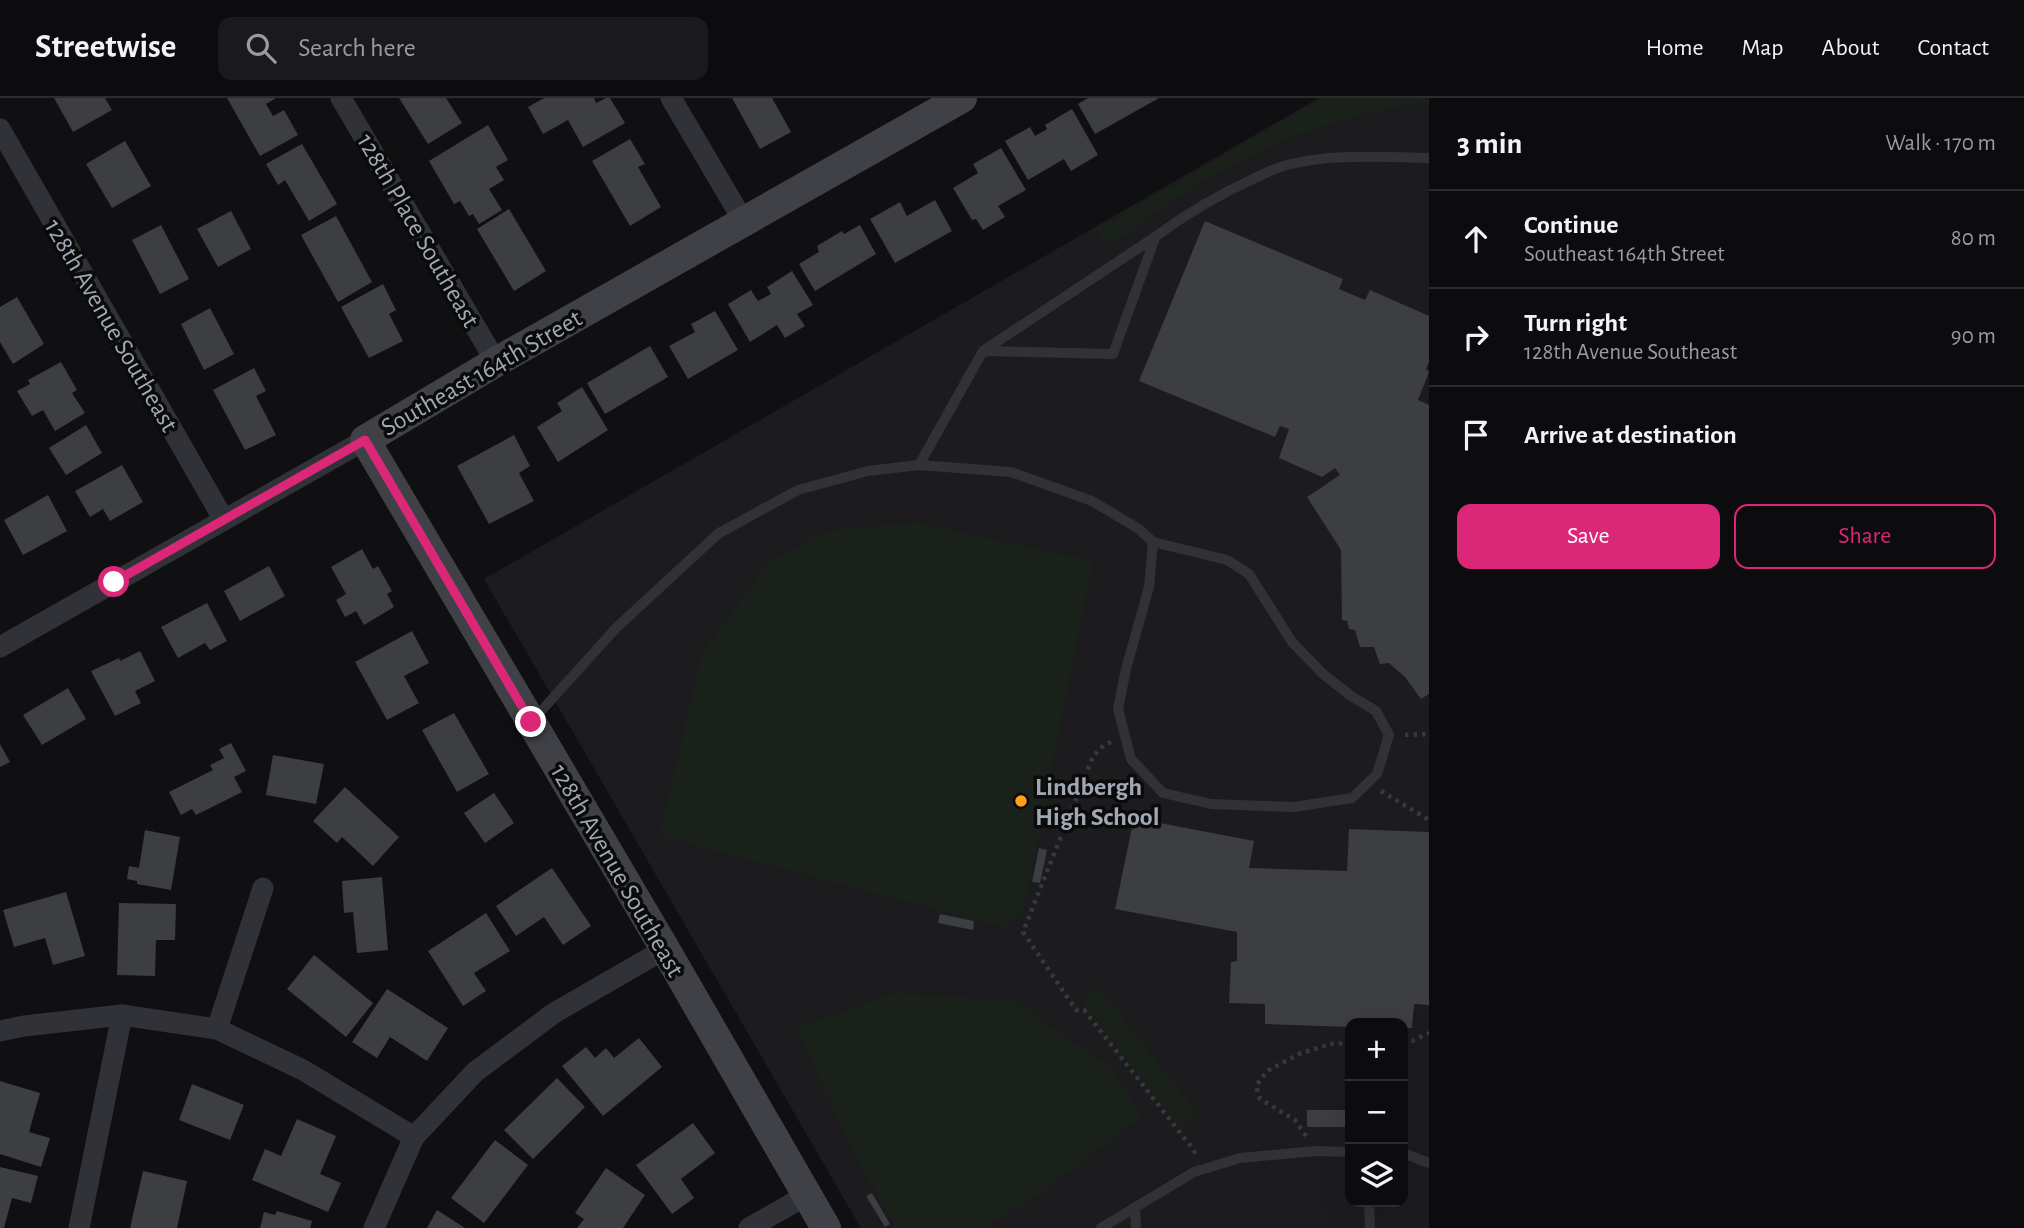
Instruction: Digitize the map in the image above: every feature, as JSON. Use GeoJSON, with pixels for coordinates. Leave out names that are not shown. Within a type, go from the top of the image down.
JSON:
{"type":"FeatureCollection","features":[{"type":"Feature","properties":{"kind":"street","name":"128th Place Southeast"},"geometry":{"type":"LineString","coordinates":[[341,98],[496,362]]}},
{"type":"Feature","properties":{"kind":"street"},"geometry":{"type":"LineString","coordinates":[[671,98],[744,222]]}},
{"type":"Feature","properties":{"kind":"street","name":"Southeast 164th Street"},"geometry":{"type":"LineString","coordinates":[[0,647],[962,98]]}},
{"type":"Feature","properties":{"kind":"street","name":"128th Avenue Southeast"},"geometry":{"type":"LineString","coordinates":[[0,129],[224,520]]}},
{"type":"Feature","properties":{"kind":"street","name":"128th Avenue Southeast"},"geometry":{"type":"LineString","coordinates":[[365,440],[826,1228]]}},
{"type":"Feature","properties":{"kind":"street"},"geometry":{"type":"LineString","coordinates":[[218,1029],[263,887]]}},
{"type":"Feature","properties":{"kind":"street"},"geometry":{"type":"LineString","coordinates":[[374,1228],[414,1137],[475,1072],[554,1013],[665,949]]}},
{"type":"Feature","properties":{"kind":"street"},"geometry":{"type":"LineString","coordinates":[[0,1031],[122,1015],[218,1029],[303,1070],[414,1137]]}},
{"type":"Feature","properties":{"kind":"street"},"geometry":{"type":"LineString","coordinates":[[79,1228],[122,1015]]}},
{"type":"Feature","properties":{"kind":"street"},"geometry":{"type":"LineString","coordinates":[[749,1228],[807,1195]]}},
{"type":"Feature","properties":{"kind":"lane"},"geometry":{"type":"LineString","coordinates":[[919,465],[983,351],[1220,194],[1278,168],[1313,160],[1429,158]]}},
{"type":"Feature","properties":{"kind":"lane"},"geometry":{"type":"LineString","coordinates":[[983,351],[1113,354],[1155,237]]}},
{"type":"Feature","properties":{"kind":"lane"},"geometry":{"type":"LineString","coordinates":[[531,722],[616,628],[719,533],[798,490],[868,471],[919,465],[1011,472],[1092,501],[1139,530],[1153,542],[1227,560],[1249,574],[1292,642],[1322,673],[1351,696],[1376,711],[1389,735],[1377,774],[1352,799],[1294,807],[1211,804],[1163,793],[1131,759],[1118,709],[1149,587],[1153,542]]}},
{"type":"Feature","properties":{"kind":"lane"},"geometry":{"type":"LineString","coordinates":[[1101,1228],[1203,1169],[1240,1158],[1345,1152]]}},
{"type":"Feature","properties":{"kind":"lane"},"geometry":{"type":"LineString","coordinates":[[1408,1155],[1429,1162]]}},
{"type":"Feature","properties":{"kind":"lane"},"geometry":{"type":"LineString","coordinates":[[1135,1207],[1136,1228]]}},
{"type":"Feature","properties":{"kind":"lane"},"geometry":{"type":"LineString","coordinates":[[1369,1207],[1370,1228]]}},
{"type":"Feature","properties":{"kind":"path"},"geometry":{"type":"LineString","coordinates":[[1125,736],[1104,745],[1093,756],[1023,932],[1076,1010],[1084,1010],[1194,1149],[1203,1169]]}},
{"type":"Feature","properties":{"kind":"path"},"geometry":{"type":"LineString","coordinates":[[1368,783],[1429,820]]}},
{"type":"Feature","properties":{"kind":"path"},"geometry":{"type":"LineString","coordinates":[[1408,1041],[1429,1033]]}},
{"type":"Feature","properties":{"kind":"path"},"geometry":{"type":"LineString","coordinates":[[1317,1152],[1295,1120],[1259,1099],[1256,1086],[1267,1071],[1301,1053],[1331,1044],[1345,1043]]}},
{"type":"Feature","properties":{"kind":"shaded area","name":"Lindbergh High School"},"geometry":{"type":"Polygon","coordinates":[[[1319,98],[1429,98],[1429,1228],[861,1228],[484,579],[1319,98]]]}},
{"type":"Feature","properties":{"kind":"shaded area"},"geometry":{"type":"Polygon","coordinates":[[[1321,98],[1429,98],[1429,102],[1407,104],[1338,121],[1294,136],[1196,184],[1108,248],[1097,230],[1321,98]]]}},
{"type":"Feature","properties":{"kind":"shaded area"},"geometry":{"type":"Polygon","coordinates":[[[915,522],[1093,561],[1023,915],[1006,928],[659,836],[702,653],[770,561],[825,531],[915,522]]]}},
{"type":"Feature","properties":{"kind":"shaded area"},"geometry":{"type":"Polygon","coordinates":[[[1097,986],[1199,1114],[1180,1128],[1080,1000],[1097,986]]]}},
{"type":"Feature","properties":{"kind":"shaded area"},"geometry":{"type":"Polygon","coordinates":[[[895,993],[1014,1000],[1111,1068],[1143,1117],[1034,1198],[982,1228],[895,1228],[854,1151],[795,1028],[895,993]]]}},
{"type":"Feature","properties":{"kind":"building"},"geometry":{"type":"Polygon","coordinates":[[[54,98],[105,98],[112,110],[73,132],[54,98]]]}},
{"type":"Feature","properties":{"kind":"building"},"geometry":{"type":"Polygon","coordinates":[[[227,98],[276,98],[266,104],[273,116],[284,110],[298,135],[260,156],[227,98]]]}},
{"type":"Feature","properties":{"kind":"building"},"geometry":{"type":"Polygon","coordinates":[[[399,98],[446,98],[462,123],[428,144],[399,98]]]}},
{"type":"Feature","properties":{"kind":"building"},"geometry":{"type":"Polygon","coordinates":[[[544,98],[594,98],[596,103],[610,98],[625,123],[583,147],[568,120],[543,134],[528,107],[544,98]]]}},
{"type":"Feature","properties":{"kind":"building"},"geometry":{"type":"Polygon","coordinates":[[[732,98],[772,98],[791,132],[760,149],[732,98]]]}},
{"type":"Feature","properties":{"kind":"building"},"geometry":{"type":"Polygon","coordinates":[[[1088,98],[1159,98],[1095,134],[1078,104],[1088,98]]]}},
{"type":"Feature","properties":{"kind":"building"},"geometry":{"type":"Polygon","coordinates":[[[1072,109],[1098,155],[1071,171],[1064,159],[1028,180],[1005,141],[1030,127],[1035,136],[1047,129],[1045,125],[1072,109]]]}},
{"type":"Feature","properties":{"kind":"building"},"geometry":{"type":"Polygon","coordinates":[[[488,125],[508,160],[496,167],[504,180],[489,189],[502,210],[479,224],[473,214],[469,216],[460,201],[454,204],[429,161],[488,125]]]}},
{"type":"Feature","properties":{"kind":"building"},"geometry":{"type":"Polygon","coordinates":[[[630,139],[645,164],[638,167],[661,207],[630,226],[592,161],[630,139]]]}},
{"type":"Feature","properties":{"kind":"building"},"geometry":{"type":"Polygon","coordinates":[[[125,141],[151,186],[112,208],[86,164],[125,141]]]}},
{"type":"Feature","properties":{"kind":"building"},"geometry":{"type":"Polygon","coordinates":[[[302,144],[337,204],[309,221],[285,180],[278,185],[266,164],[302,144]]]}},
{"type":"Feature","properties":{"kind":"building"},"geometry":{"type":"Polygon","coordinates":[[[1001,148],[1026,190],[998,206],[1005,217],[983,230],[976,219],[972,220],[953,188],[978,173],[973,164],[1001,148]]]}},
{"type":"Feature","properties":{"kind":"building"},"geometry":{"type":"Polygon","coordinates":[[[935,200],[952,231],[895,263],[870,219],[900,202],[907,216],[935,200]]]}},
{"type":"Feature","properties":{"kind":"building"},"geometry":{"type":"Polygon","coordinates":[[[509,209],[546,271],[514,291],[477,229],[509,209]]]}},
{"type":"Feature","properties":{"kind":"building"},"geometry":{"type":"Polygon","coordinates":[[[231,211],[251,249],[218,267],[197,229],[231,211]]]}},
{"type":"Feature","properties":{"kind":"building"},"geometry":{"type":"Polygon","coordinates":[[[336,216],[372,282],[338,302],[301,235],[336,216]]]}},
{"type":"Feature","properties":{"kind":"building"},"geometry":{"type":"Polygon","coordinates":[[[1205,221],[1343,279],[1339,289],[1365,300],[1370,290],[1429,316],[1429,361],[1426,369],[1429,372],[1418,400],[1429,405],[1429,694],[1421,699],[1405,677],[1389,663],[1380,664],[1374,647],[1360,647],[1355,630],[1349,629],[1347,621],[1342,620],[1341,550],[1307,497],[1340,475],[1335,468],[1322,477],[1279,458],[1289,429],[1280,426],[1275,437],[1139,381],[1205,221]]]}},
{"type":"Feature","properties":{"kind":"building"},"geometry":{"type":"Polygon","coordinates":[[[161,225],[189,279],[160,294],[132,240],[161,225]]]}},
{"type":"Feature","properties":{"kind":"building"},"geometry":{"type":"Polygon","coordinates":[[[860,225],[876,254],[815,291],[799,264],[819,252],[817,246],[842,231],[844,234],[860,225]]]}},
{"type":"Feature","properties":{"kind":"building"},"geometry":{"type":"Polygon","coordinates":[[[792,271],[813,305],[797,314],[805,326],[785,338],[777,325],[750,342],[728,304],[751,290],[758,301],[771,294],[767,287],[792,271]]]}},
{"type":"Feature","properties":{"kind":"building"},"geometry":{"type":"Polygon","coordinates":[[[383,284],[396,310],[389,314],[403,341],[369,358],[341,307],[383,284]]]}},
{"type":"Feature","properties":{"kind":"building"},"geometry":{"type":"Polygon","coordinates":[[[17,297],[44,344],[13,364],[0,342],[0,307],[17,297]]]}},
{"type":"Feature","properties":{"kind":"building"},"geometry":{"type":"Polygon","coordinates":[[[210,308],[234,354],[204,370],[181,324],[210,308]]]}},
{"type":"Feature","properties":{"kind":"building"},"geometry":{"type":"Polygon","coordinates":[[[715,311],[738,350],[688,379],[669,346],[695,332],[691,324],[715,311]]]}},
{"type":"Feature","properties":{"kind":"building"},"geometry":{"type":"Polygon","coordinates":[[[650,346],[668,377],[605,414],[587,383],[650,346]]]}},
{"type":"Feature","properties":{"kind":"building"},"geometry":{"type":"Polygon","coordinates":[[[61,362],[77,390],[72,393],[85,413],[55,431],[43,410],[32,416],[17,391],[30,384],[28,380],[61,362]]]}},
{"type":"Feature","properties":{"kind":"building"},"geometry":{"type":"Polygon","coordinates":[[[254,368],[266,391],[256,396],[276,435],[245,450],[213,390],[254,368]]]}},
{"type":"Feature","properties":{"kind":"building"},"geometry":{"type":"Polygon","coordinates":[[[582,387],[608,430],[558,462],[537,427],[562,411],[557,403],[582,387]]]}},
{"type":"Feature","properties":{"kind":"building"},"geometry":{"type":"Polygon","coordinates":[[[86,425],[102,453],[66,475],[49,448],[86,425]]]}},
{"type":"Feature","properties":{"kind":"building"},"geometry":{"type":"Polygon","coordinates":[[[514,435],[530,466],[519,473],[534,501],[489,524],[457,466],[514,435]]]}},
{"type":"Feature","properties":{"kind":"building"},"geometry":{"type":"Polygon","coordinates":[[[122,465],[143,502],[110,521],[103,509],[90,517],[75,491],[122,465]]]}},
{"type":"Feature","properties":{"kind":"building"},"geometry":{"type":"Polygon","coordinates":[[[48,495],[67,531],[23,555],[4,520],[48,495]]]}},
{"type":"Feature","properties":{"kind":"building"},"geometry":{"type":"Polygon","coordinates":[[[362,549],[373,569],[378,566],[392,591],[387,594],[394,607],[364,625],[356,611],[345,617],[336,600],[346,594],[331,567],[362,549]]]}},
{"type":"Feature","properties":{"kind":"building"},"geometry":{"type":"Polygon","coordinates":[[[269,566],[285,596],[240,621],[224,591],[269,566]]]}},
{"type":"Feature","properties":{"kind":"building"},"geometry":{"type":"Polygon","coordinates":[[[207,603],[227,641],[210,650],[205,643],[178,658],[161,627],[207,603]]]}},
{"type":"Feature","properties":{"kind":"building"},"geometry":{"type":"Polygon","coordinates":[[[412,631],[429,663],[404,676],[419,703],[387,720],[355,662],[412,631]]]}},
{"type":"Feature","properties":{"kind":"building"},"geometry":{"type":"Polygon","coordinates":[[[140,651],[155,681],[135,691],[141,703],[115,716],[91,671],[140,651]]]}},
{"type":"Feature","properties":{"kind":"building"},"geometry":{"type":"Polygon","coordinates":[[[68,688],[86,719],[42,745],[23,715],[68,688]]]}},
{"type":"Feature","properties":{"kind":"building"},"geometry":{"type":"Polygon","coordinates":[[[454,713],[489,774],[457,792],[422,730],[454,713]]]}},
{"type":"Feature","properties":{"kind":"building"},"geometry":{"type":"Polygon","coordinates":[[[231,743],[246,771],[234,777],[242,792],[196,815],[192,809],[181,815],[169,792],[213,770],[210,765],[224,758],[219,749],[231,743]]]}},
{"type":"Feature","properties":{"kind":"building"},"geometry":{"type":"Polygon","coordinates":[[[0,744],[10,762],[0,767],[0,744]]]}},
{"type":"Feature","properties":{"kind":"building"},"geometry":{"type":"Polygon","coordinates":[[[273,755],[324,764],[316,804],[266,795],[273,755]]]}},
{"type":"Feature","properties":{"kind":"building"},"geometry":{"type":"Polygon","coordinates":[[[345,787],[399,837],[373,866],[342,837],[337,843],[313,821],[345,787]]]}},
{"type":"Feature","properties":{"kind":"building"},"geometry":{"type":"Polygon","coordinates":[[[494,793],[514,823],[485,843],[464,813],[494,793]]]}},
{"type":"Feature","properties":{"kind":"building"},"geometry":{"type":"Polygon","coordinates":[[[1134,818],[1254,841],[1249,868],[1347,871],[1349,829],[1429,832],[1429,1005],[1414,1004],[1412,1028],[1408,1028],[1408,1018],[1345,1018],[1345,1027],[1265,1024],[1265,1004],[1229,1003],[1231,962],[1237,961],[1237,932],[1115,909],[1134,818]]]}},
{"type":"Feature","properties":{"kind":"building"},"geometry":{"type":"Polygon","coordinates":[[[145,830],[180,837],[171,890],[137,884],[137,881],[127,879],[129,866],[139,868],[145,830]]]}},
{"type":"Feature","properties":{"kind":"building"},"geometry":{"type":"Polygon","coordinates":[[[1039,848],[1047,850],[1040,883],[1032,882],[1039,848]]]}},
{"type":"Feature","properties":{"kind":"building"},"geometry":{"type":"Polygon","coordinates":[[[552,868],[591,926],[563,945],[544,917],[516,936],[496,906],[552,868]]]}},
{"type":"Feature","properties":{"kind":"building"},"geometry":{"type":"Polygon","coordinates":[[[382,877],[388,950],[357,953],[353,912],[344,913],[342,881],[382,877]]]}},
{"type":"Feature","properties":{"kind":"building"},"geometry":{"type":"Polygon","coordinates":[[[66,892],[85,956],[53,965],[45,938],[14,947],[3,910],[66,892]]]}},
{"type":"Feature","properties":{"kind":"building"},"geometry":{"type":"Polygon","coordinates":[[[119,903],[176,904],[175,940],[156,940],[155,976],[117,975],[119,903]]]}},
{"type":"Feature","properties":{"kind":"building"},"geometry":{"type":"Polygon","coordinates":[[[486,913],[510,951],[474,973],[486,991],[463,1006],[428,951],[486,913]]]}},
{"type":"Feature","properties":{"kind":"building"},"geometry":{"type":"Polygon","coordinates":[[[940,914],[974,921],[973,930],[938,923],[940,914]]]}},
{"type":"Feature","properties":{"kind":"building"},"geometry":{"type":"Polygon","coordinates":[[[314,955],[373,1003],[346,1037],[287,989],[314,955]]]}},
{"type":"Feature","properties":{"kind":"building"},"geometry":{"type":"Polygon","coordinates":[[[387,989],[448,1028],[427,1061],[390,1037],[377,1058],[352,1042],[387,989]]]}},
{"type":"Feature","properties":{"kind":"building"},"geometry":{"type":"Polygon","coordinates":[[[639,1038],[662,1067],[603,1116],[562,1066],[586,1047],[595,1058],[606,1048],[614,1058],[639,1038]]]}},
{"type":"Feature","properties":{"kind":"building"},"geometry":{"type":"Polygon","coordinates":[[[557,1078],[585,1107],[533,1159],[504,1130],[557,1078]]]}},
{"type":"Feature","properties":{"kind":"building"},"geometry":{"type":"Polygon","coordinates":[[[0,1081],[40,1093],[29,1132],[50,1138],[41,1167],[0,1154],[0,1081]]]}},
{"type":"Feature","properties":{"kind":"building"},"geometry":{"type":"Polygon","coordinates":[[[192,1084],[244,1105],[230,1140],[179,1120],[192,1084]]]}},
{"type":"Feature","properties":{"kind":"building"},"geometry":{"type":"Polygon","coordinates":[[[1307,1110],[1345,1110],[1345,1127],[1307,1127],[1307,1110]]]}},
{"type":"Feature","properties":{"kind":"building"},"geometry":{"type":"Polygon","coordinates":[[[297,1119],[336,1136],[320,1174],[341,1183],[328,1212],[252,1180],[265,1149],[281,1156],[297,1119]]]}},
{"type":"Feature","properties":{"kind":"building"},"geometry":{"type":"Polygon","coordinates":[[[693,1123],[715,1153],[681,1179],[694,1198],[672,1214],[636,1165],[693,1123]]]}},
{"type":"Feature","properties":{"kind":"building"},"geometry":{"type":"Polygon","coordinates":[[[495,1140],[528,1165],[484,1223],[451,1198],[495,1140]]]}},
{"type":"Feature","properties":{"kind":"building"},"geometry":{"type":"Polygon","coordinates":[[[0,1167],[38,1176],[31,1203],[12,1198],[4,1228],[0,1228],[0,1167]]]}},
{"type":"Feature","properties":{"kind":"building"},"geometry":{"type":"Polygon","coordinates":[[[606,1168],[645,1195],[623,1228],[577,1228],[584,1219],[575,1213],[606,1168]]]}},
{"type":"Feature","properties":{"kind":"building"},"geometry":{"type":"Polygon","coordinates":[[[143,1171],[187,1181],[177,1228],[130,1228],[143,1171]]]}},
{"type":"Feature","properties":{"kind":"building"},"geometry":{"type":"Polygon","coordinates":[[[872,1193],[890,1224],[885,1227],[866,1196],[872,1193]]]}},
{"type":"Feature","properties":{"kind":"building"},"geometry":{"type":"Polygon","coordinates":[[[437,1210],[465,1228],[427,1228],[437,1210]]]}},
{"type":"Feature","properties":{"kind":"building"},"geometry":{"type":"Polygon","coordinates":[[[277,1211],[312,1221],[310,1228],[260,1228],[264,1212],[275,1215],[277,1211]]]}},
{"type":"Feature","properties":{"kind":"place","name":"Lindbergh High School"},"geometry":{"type":"Point","coordinates":[1021,801]}},
{"type":"Feature","properties":{"kind":"route"},"geometry":{"type":"LineString","coordinates":[[114,582],[365,440],[531,722]]}}]}
